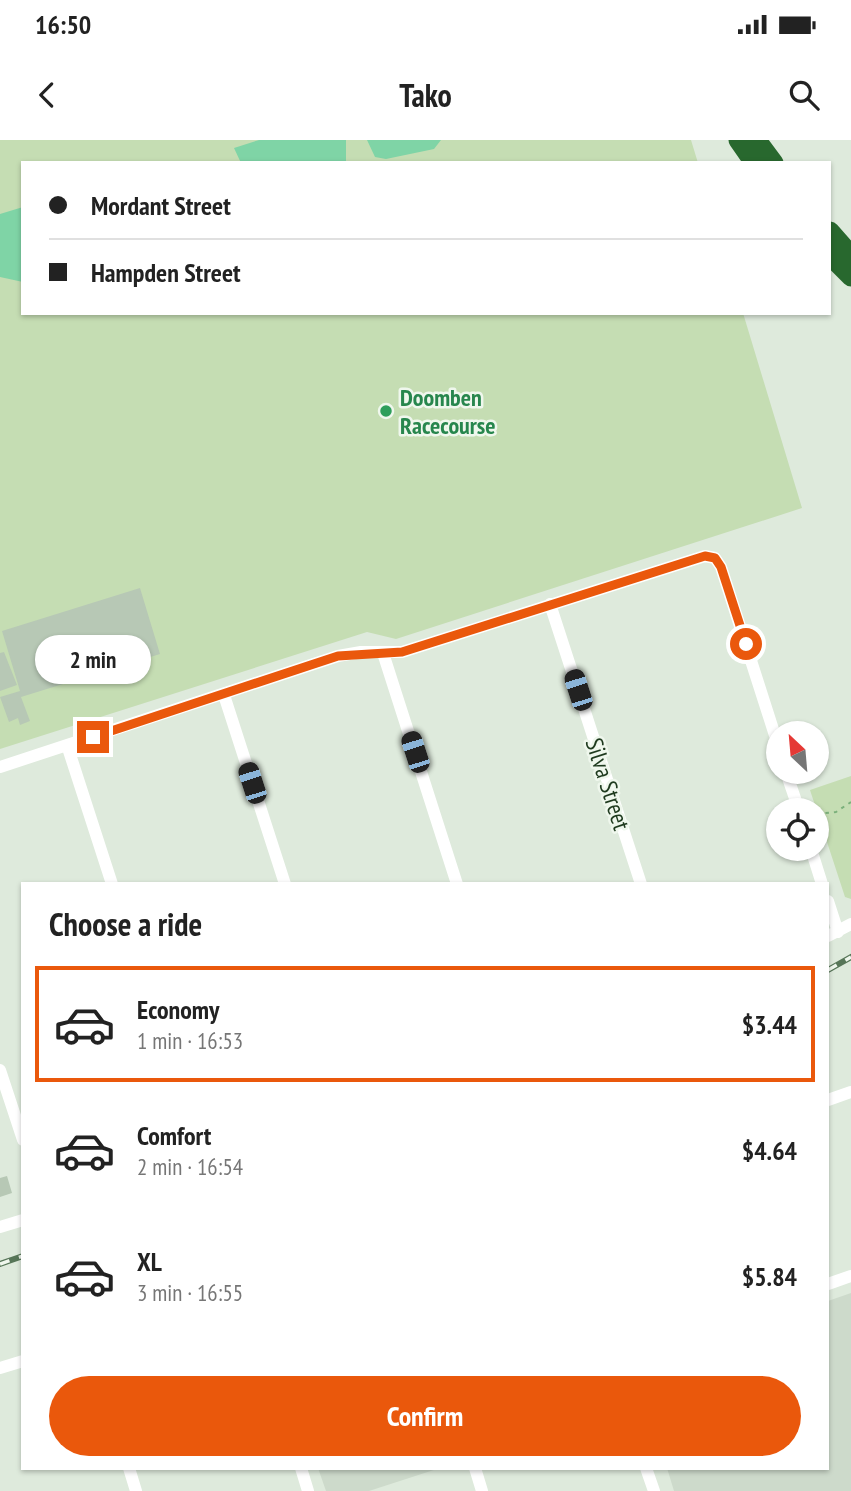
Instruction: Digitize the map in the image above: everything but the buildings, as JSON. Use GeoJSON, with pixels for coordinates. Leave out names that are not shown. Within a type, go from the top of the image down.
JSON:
{"type":"FeatureCollection","features":[{"type":"Feature","properties":{"kind":"highway"},"geometry":{"type":"LineString","coordinates":[[738,140],[753,161]]}},
{"type":"Feature","properties":{"kind":"highway"},"geometry":{"type":"LineString","coordinates":[[757,140],[773,161]]}},
{"type":"Feature","properties":{"kind":"highway"},"geometry":{"type":"LineString","coordinates":[[831,232],[851,255]]}},
{"type":"Feature","properties":{"kind":"highway"},"geometry":{"type":"LineString","coordinates":[[831,257],[851,277]]}},
{"type":"Feature","properties":{"kind":"street"},"geometry":{"type":"LineString","coordinates":[[0,767],[338,656],[402,652],[705,556],[715,558],[770,721]]}},
{"type":"Feature","properties":{"kind":"street","name":"Silva Street"},"geometry":{"type":"LineString","coordinates":[[550,604],[639,882]]}},
{"type":"Feature","properties":{"kind":"street"},"geometry":{"type":"LineString","coordinates":[[383,653],[456,882]]}},
{"type":"Feature","properties":{"kind":"street"},"geometry":{"type":"LineString","coordinates":[[224,695],[284,882]]}},
{"type":"Feature","properties":{"kind":"street"},"geometry":{"type":"LineString","coordinates":[[67,745],[111,882]]}},
{"type":"Feature","properties":{"kind":"street"},"geometry":{"type":"LineString","coordinates":[[815,861],[821,882]]}},
{"type":"Feature","properties":{"kind":"street"},"geometry":{"type":"LineString","coordinates":[[829,908],[833,934],[851,924]]}},
{"type":"Feature","properties":{"kind":"street"},"geometry":{"type":"LineString","coordinates":[[0,1070],[21,1134]]}},
{"type":"Feature","properties":{"kind":"street"},"geometry":{"type":"LineString","coordinates":[[829,1100],[851,1092]]}},
{"type":"Feature","properties":{"kind":"street"},"geometry":{"type":"LineString","coordinates":[[0,1227],[21,1221]]}},
{"type":"Feature","properties":{"kind":"street"},"geometry":{"type":"LineString","coordinates":[[829,1284],[851,1276]]}},
{"type":"Feature","properties":{"kind":"street"},"geometry":{"type":"LineString","coordinates":[[0,1368],[21,1362]]}},
{"type":"Feature","properties":{"kind":"street"},"geometry":{"type":"LineString","coordinates":[[130,1470],[136,1491]]}},
{"type":"Feature","properties":{"kind":"street"},"geometry":{"type":"LineString","coordinates":[[302,1470],[308,1491]]}},
{"type":"Feature","properties":{"kind":"street"},"geometry":{"type":"LineString","coordinates":[[476,1470],[482,1491]]}},
{"type":"Feature","properties":{"kind":"street"},"geometry":{"type":"LineString","coordinates":[[647,1470],[654,1491]]}},
{"type":"Feature","properties":{"kind":"path"},"geometry":{"type":"LineString","coordinates":[[829,813],[836,812],[851,802]]}},
{"type":"Feature","properties":{"kind":"shaded area","name":"Doomben Racecourse"},"geometry":{"type":"Polygon","coordinates":[[[0,140],[691,140],[697,161],[21,161],[21,315],[744,315],[802,508],[396,639],[367,632],[0,749],[0,140]]]}},
{"type":"Feature","properties":{"kind":"shaded area"},"geometry":{"type":"Polygon","coordinates":[[[259,140],[346,140],[346,161],[240,161],[234,148],[259,140]]]}},
{"type":"Feature","properties":{"kind":"shaded area"},"geometry":{"type":"Polygon","coordinates":[[[367,140],[441,140],[434,149],[386,159],[375,157],[367,140]]]}},
{"type":"Feature","properties":{"kind":"shaded area"},"geometry":{"type":"Polygon","coordinates":[[[21,208],[21,282],[0,277],[0,214],[21,208]]]}},
{"type":"Feature","properties":{"kind":"shaded area"},"geometry":{"type":"Polygon","coordinates":[[[851,776],[851,899],[845,897],[829,848],[829,798],[813,798],[810,790],[851,776]]]}},
{"type":"Feature","properties":{"kind":"shaded area"},"geometry":{"type":"Polygon","coordinates":[[[851,1293],[851,1491],[674,1491],[668,1470],[829,1470],[829,1301],[851,1293]]]}},
{"type":"Feature","properties":{"kind":"shaded area"},"geometry":{"type":"Polygon","coordinates":[[[319,1470],[434,1470],[369,1491],[326,1491],[319,1470]]]}},
{"type":"Feature","properties":{"kind":"railway"},"geometry":{"type":"LineString","coordinates":[[829,969],[851,957]]}},
{"type":"Feature","properties":{"kind":"railway"},"geometry":{"type":"LineString","coordinates":[[0,1264],[21,1257]]}},
{"type":"Feature","properties":{"kind":"place","name":"Doomben Racecourse"},"geometry":{"type":"Point","coordinates":[386,411]}},
{"type":"Feature","properties":{"kind":"route"},"geometry":{"type":"LineString","coordinates":[[93,737],[338,656],[361,652],[402,652],[705,556],[715,558],[721,567],[746,644]]}}]}
